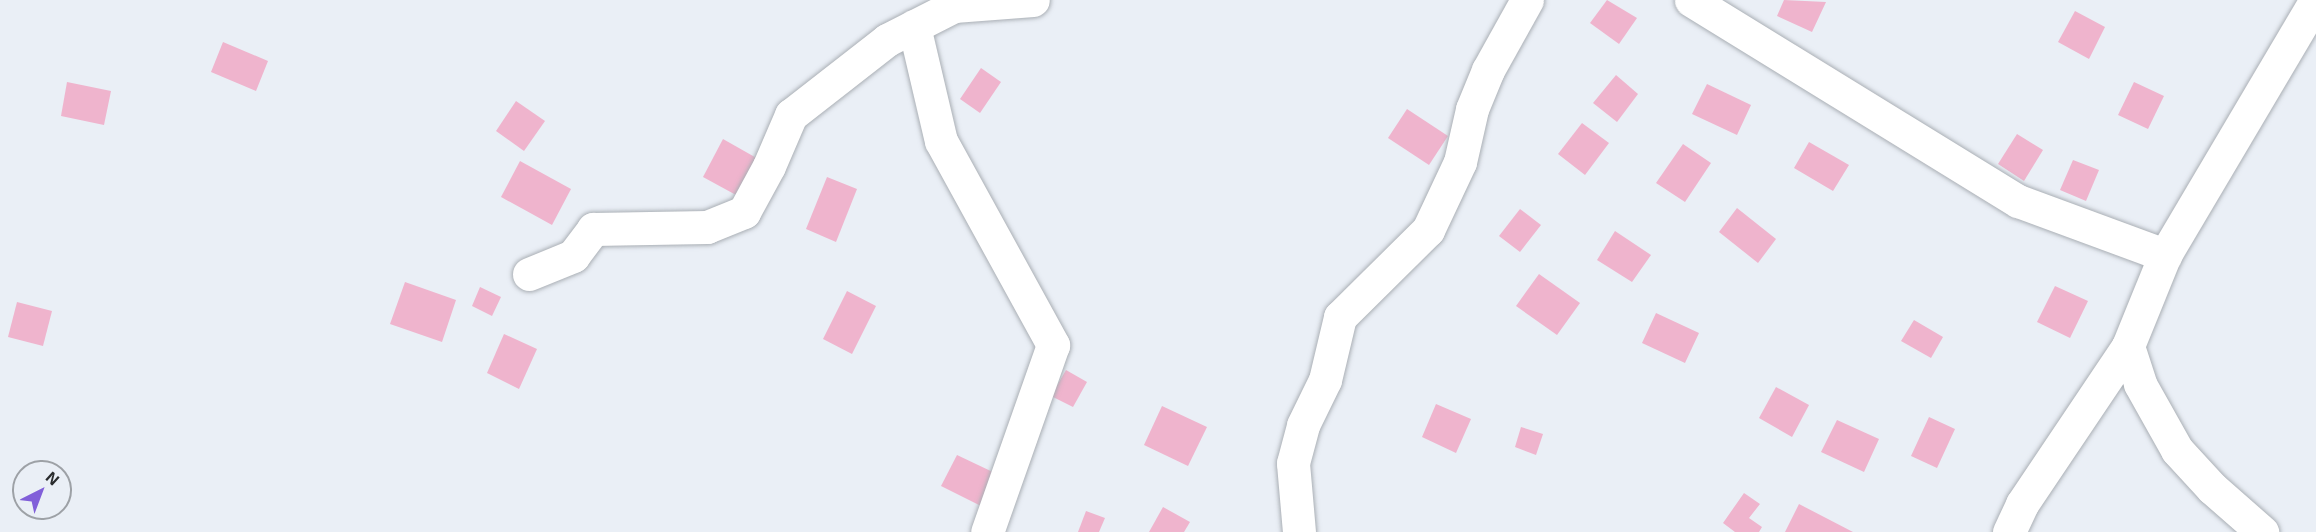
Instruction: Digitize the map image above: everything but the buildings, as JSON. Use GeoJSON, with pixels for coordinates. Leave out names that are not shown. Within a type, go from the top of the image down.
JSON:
{"type":"FeatureCollection","features":[{"type":"Feature","properties":{"kind":"street"},"geometry":{"type":"LineString","coordinates":[[530,273],[573,256],[593,229],[707,227],[744,213],[770,166],[791,115],[887,40],[954,6],[1033,0]]}},
{"type":"Feature","properties":{"kind":"street"},"geometry":{"type":"LineString","coordinates":[[1299,532],[1293,463],[1303,425],[1325,380],[1340,318],[1428,230],[1460,162],[1472,109],[1488,70],[1527,0]]}},
{"type":"Feature","properties":{"kind":"street"},"geometry":{"type":"LineString","coordinates":[[1691,0],[2018,201],[2165,255]]}},
{"type":"Feature","properties":{"kind":"street"},"geometry":{"type":"LineString","coordinates":[[2009,532],[2022,504],[2128,346],[2165,255],[2316,0]]}},
{"type":"Feature","properties":{"kind":"street"},"geometry":{"type":"LineString","coordinates":[[914,26],[941,141],[1053,345],[987,532]]}},
{"type":"Feature","properties":{"kind":"street"},"geometry":{"type":"LineString","coordinates":[[2128,346],[2140,384],[2177,450],[2212,488],[2262,532]]}}]}
